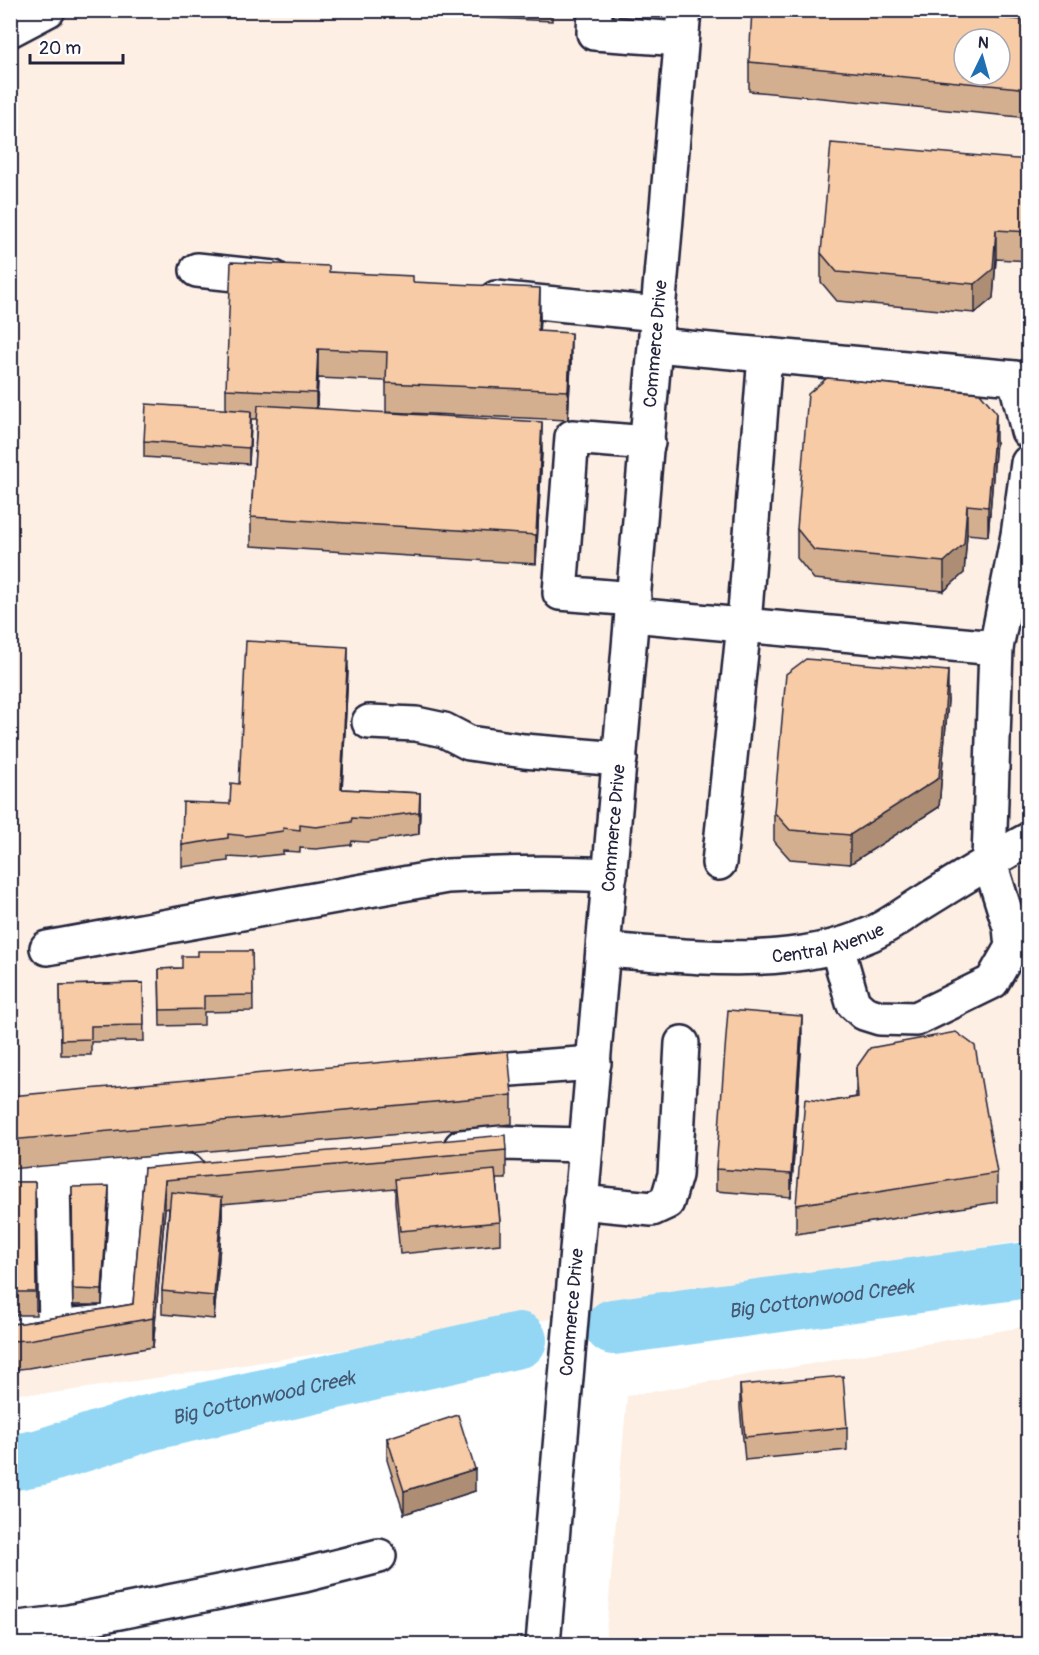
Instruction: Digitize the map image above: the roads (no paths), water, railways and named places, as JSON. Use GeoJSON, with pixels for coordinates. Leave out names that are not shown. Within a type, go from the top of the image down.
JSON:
{"type":"FeatureCollection","features":[{"type":"Feature","properties":{"kind":"street"},"geometry":{"type":"LineString","coordinates":[[10,30],[48,10]]}},
{"type":"Feature","properties":{"kind":"street"},"geometry":{"type":"LineString","coordinates":[[595,10],[594,33],[683,25]]}},
{"type":"Feature","properties":{"kind":"street","name":"Commerce Drive"},"geometry":{"type":"LineString","coordinates":[[543,1644],[683,25]]}},
{"type":"Feature","properties":{"kind":"street"},"geometry":{"type":"LineString","coordinates":[[197,270],[302,280]]}},
{"type":"Feature","properties":{"kind":"street"},"geometry":{"type":"LineString","coordinates":[[466,296],[657,330],[765,355],[1015,378],[1029,430]]}},
{"type":"Feature","properties":{"kind":"street"},"geometry":{"type":"LineString","coordinates":[[719,863],[744,624],[765,355]]}},
{"type":"Feature","properties":{"kind":"street"},"geometry":{"type":"LineString","coordinates":[[648,443],[572,437],[560,593],[744,624],[996,648]]}},
{"type":"Feature","properties":{"kind":"street"},"geometry":{"type":"LineString","coordinates":[[837,947],[853,1003],[864,1013],[880,1018],[915,1019],[993,982],[1012,947],[1010,927],[989,860],[996,648],[1018,536],[1029,463]]}},
{"type":"Feature","properties":{"kind":"street"},"geometry":{"type":"LineString","coordinates":[[369,722],[416,724],[444,730],[469,742],[524,751],[620,759]]}},
{"type":"Feature","properties":{"kind":"street","name":"Central Avenue"},"geometry":{"type":"LineString","coordinates":[[604,950],[734,958],[790,954],[837,947],[873,933],[989,860],[1029,840]]}},
{"type":"Feature","properties":{"kind":"street"},"geometry":{"type":"LineString","coordinates":[[47,948],[447,876],[533,872],[610,875]]}},
{"type":"Feature","properties":{"kind":"street"},"geometry":{"type":"LineString","coordinates":[[580,1202],[652,1209],[667,1203],[675,1174],[682,1043]]}},
{"type":"Feature","properties":{"kind":"street"},"geometry":{"type":"LineString","coordinates":[[436,1074],[594,1063]]}},
{"type":"Feature","properties":{"kind":"street"},"geometry":{"type":"LineString","coordinates":[[431,1149],[501,1143],[585,1145]]}},
{"type":"Feature","properties":{"kind":"street"},"geometry":{"type":"LineString","coordinates":[[10,1183],[220,1168]]}},
{"type":"Feature","properties":{"kind":"street"},"geometry":{"type":"LineString","coordinates":[[10,1330],[118,1321],[127,1176]]}},
{"type":"Feature","properties":{"kind":"street"},"geometry":{"type":"LineString","coordinates":[[53,1181],[56,1327]]}},
{"type":"Feature","properties":{"kind":"street"},"geometry":{"type":"LineString","coordinates":[[10,1629],[69,1622],[304,1575],[379,1556]]}},
{"type":"Feature","properties":{"kind":"waterway","name":"Big Cottonwood Creek"},"geometry":{"type":"LineString","coordinates":[[613,1327],[1028,1270]]}},
{"type":"Feature","properties":{"kind":"waterway","name":"Big Cottonwood Creek"},"geometry":{"type":"LineString","coordinates":[[10,1463],[41,1457],[148,1423],[519,1340]]}}]}
